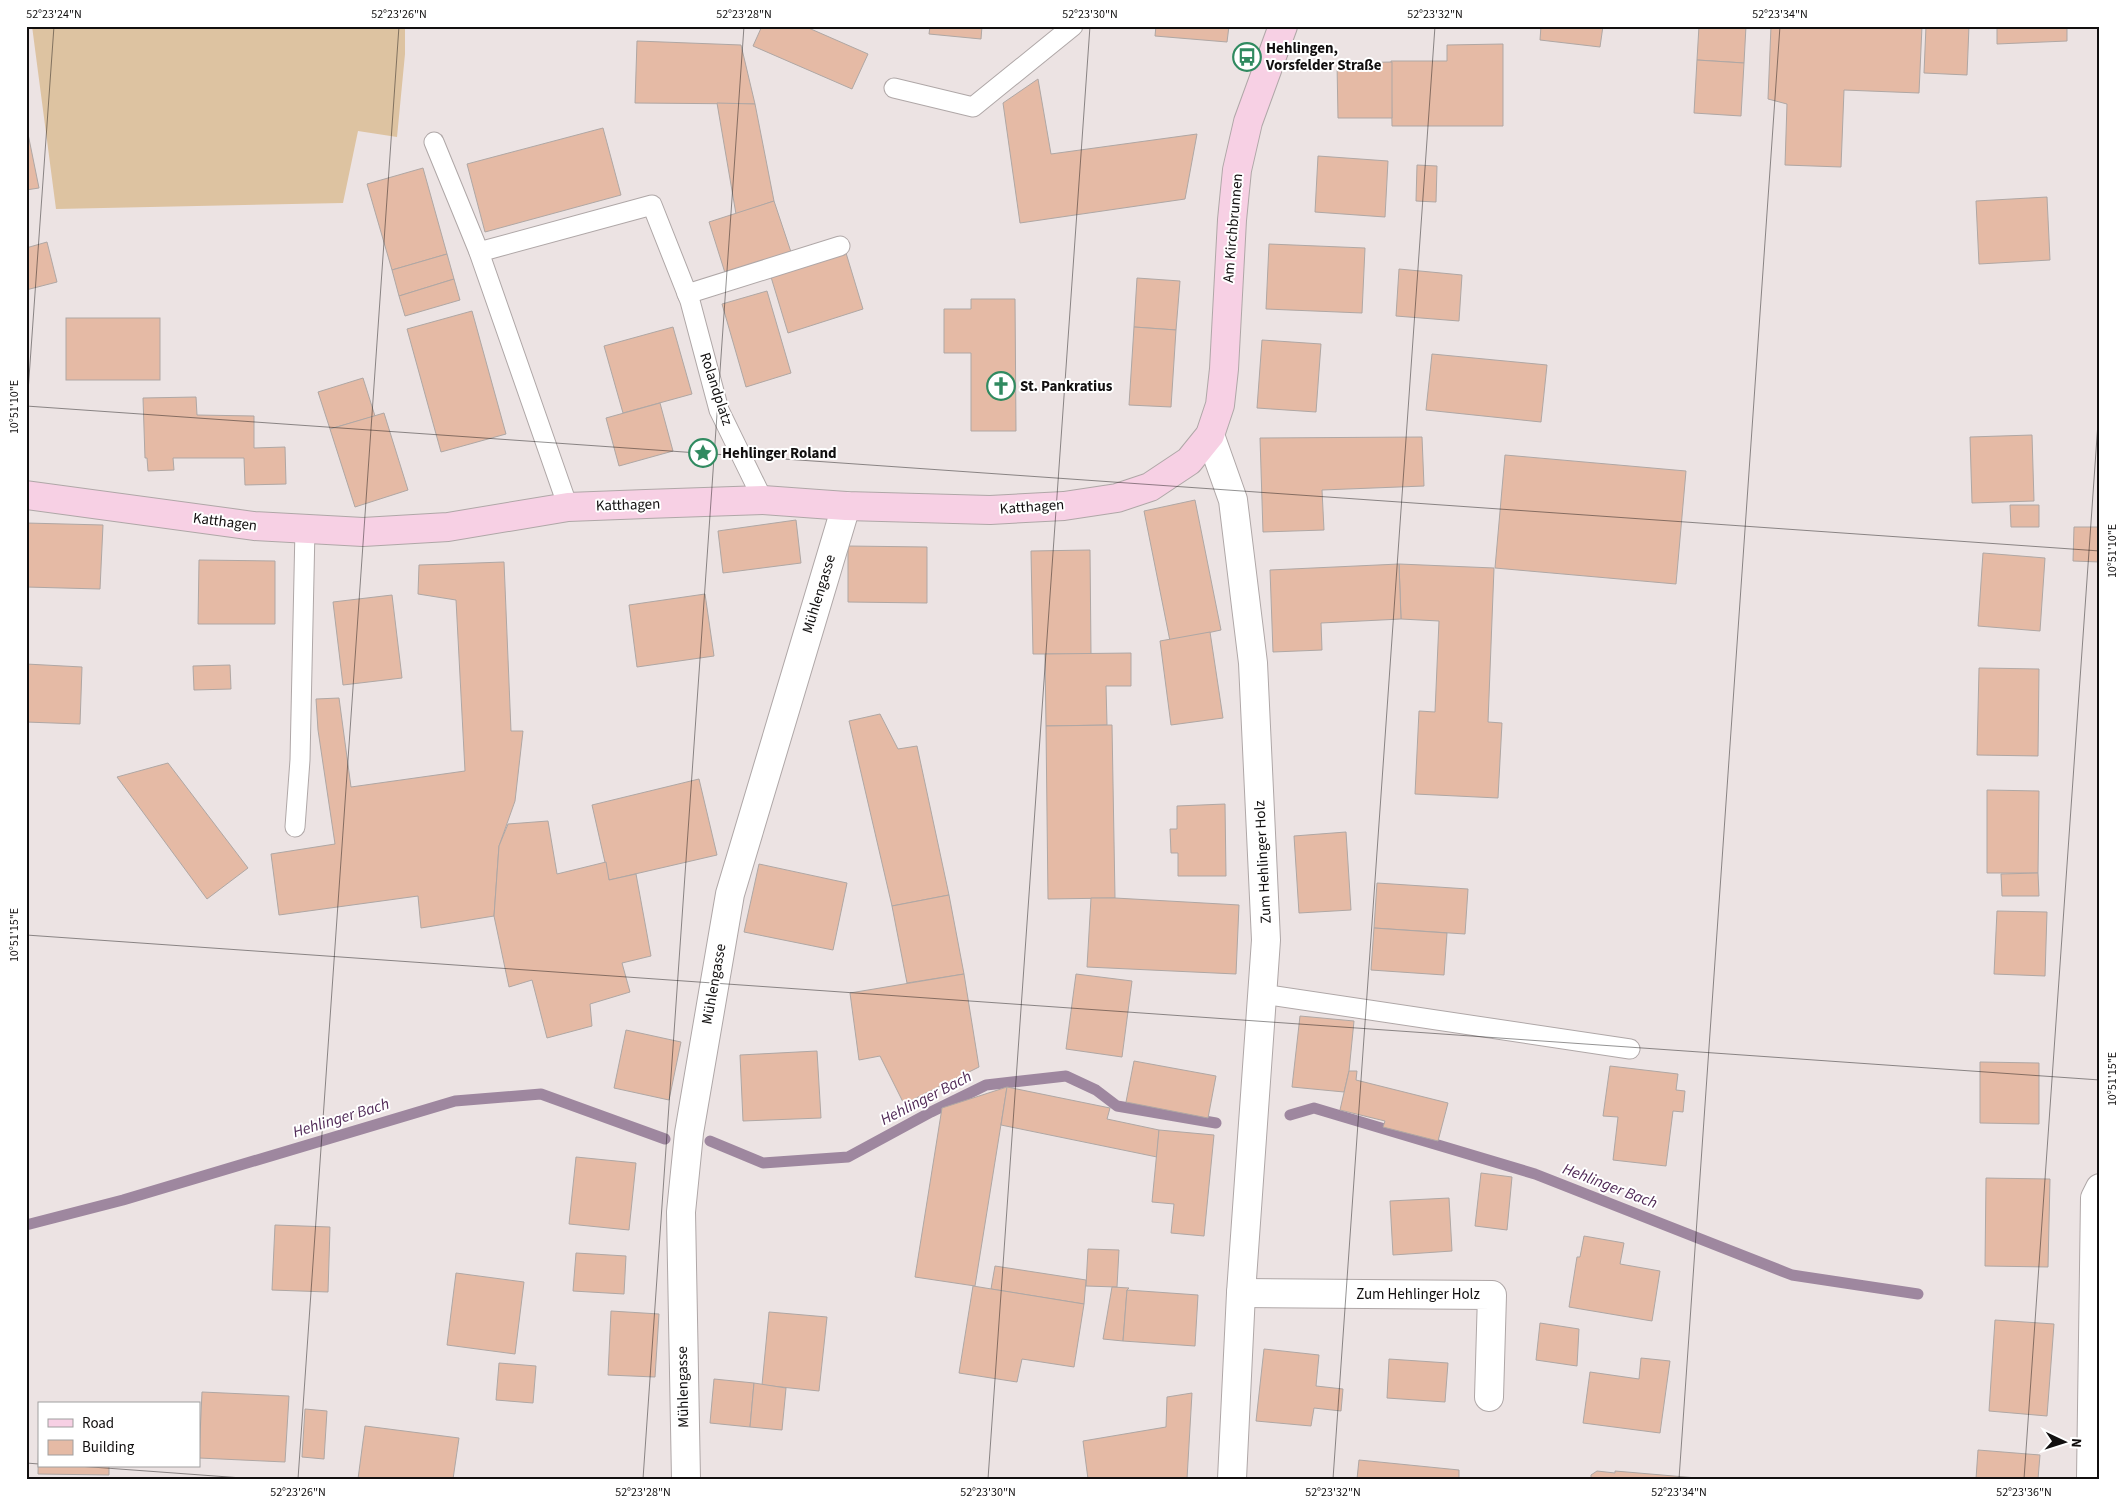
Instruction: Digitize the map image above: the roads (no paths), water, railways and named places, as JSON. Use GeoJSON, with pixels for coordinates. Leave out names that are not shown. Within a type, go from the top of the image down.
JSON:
{"type":"FeatureCollection","features":[{"type":"Feature","properties":{"kind":"main road","name":"Am Kirchbrunnen"},"geometry":{"type":"LineString","coordinates":[[1210,435],[1220,405],[1224,369],[1232,220],[1237,170],[1248,122],[1283,26]]}},
{"type":"Feature","properties":{"kind":"main road","name":"Katthagen"},"geometry":{"type":"LineString","coordinates":[[26,495],[254,526],[363,532],[448,527],[568,507],[763,500],[846,506],[990,510],[1064,506],[1117,498],[1150,487],[1189,461],[1210,435]]}},
{"type":"Feature","properties":{"kind":"street","name":"Zum Hehlinger Holz"},"geometry":{"type":"LineString","coordinates":[[1210,435],[1233,500],[1253,663],[1266,940],[1241,1293],[1232,1479]]}},
{"type":"Feature","properties":{"kind":"street","name":"Mühlengasse"},"geometry":{"type":"LineString","coordinates":[[686,1479],[681,1212],[689,1133],[730,894],[846,506]]}},
{"type":"Feature","properties":{"kind":"street"},"geometry":{"type":"LineString","coordinates":[[2091,1479],[2095,1198],[2100,1188]]}},
{"type":"Feature","properties":{"kind":"street","name":"Zum Hehlinger Holz"},"geometry":{"type":"LineString","coordinates":[[1241,1293],[1492,1294],[1489,1397]]}},
{"type":"Feature","properties":{"kind":"lane"},"geometry":{"type":"LineString","coordinates":[[894,88],[973,107],[1073,26]]}},
{"type":"Feature","properties":{"kind":"lane"},"geometry":{"type":"LineString","coordinates":[[434,142],[479,252],[568,507]]}},
{"type":"Feature","properties":{"kind":"lane","name":"Rolandplatz"},"geometry":{"type":"LineString","coordinates":[[479,252],[652,205],[688,298],[719,410],[763,500]]}},
{"type":"Feature","properties":{"kind":"lane"},"geometry":{"type":"LineString","coordinates":[[688,298],[840,246]]}},
{"type":"Feature","properties":{"kind":"lane"},"geometry":{"type":"LineString","coordinates":[[295,827],[300,760],[304,529]]}},
{"type":"Feature","properties":{"kind":"lane"},"geometry":{"type":"LineString","coordinates":[[1263,994],[1630,1049]]}},
{"type":"Feature","properties":{"kind":"waterway","name":"Hehlinger Bach"},"geometry":{"type":"LineString","coordinates":[[710,1141],[763,1163],[848,1157],[931,1112],[986,1085],[1066,1076],[1096,1090],[1117,1106],[1216,1123]]}},
{"type":"Feature","properties":{"kind":"waterway","name":"Hehlinger Bach"},"geometry":{"type":"LineString","coordinates":[[26,1225],[123,1200],[455,1101],[541,1094],[665,1139]]}},
{"type":"Feature","properties":{"kind":"waterway","name":"Hehlinger Bach"},"geometry":{"type":"LineString","coordinates":[[1290,1115],[1314,1108],[1535,1174],[1792,1275],[1918,1294]]}},
{"type":"Feature","properties":{"kind":"place","name":"Hehlingen, Vorsfelder Straße"},"geometry":{"type":"Point","coordinates":[1247,57]}},
{"type":"Feature","properties":{"kind":"place","name":"St. Pankratius"},"geometry":{"type":"Point","coordinates":[1001,386]}},
{"type":"Feature","properties":{"kind":"place","name":"Hehlinger Roland"},"geometry":{"type":"Point","coordinates":[703,453]}}]}
